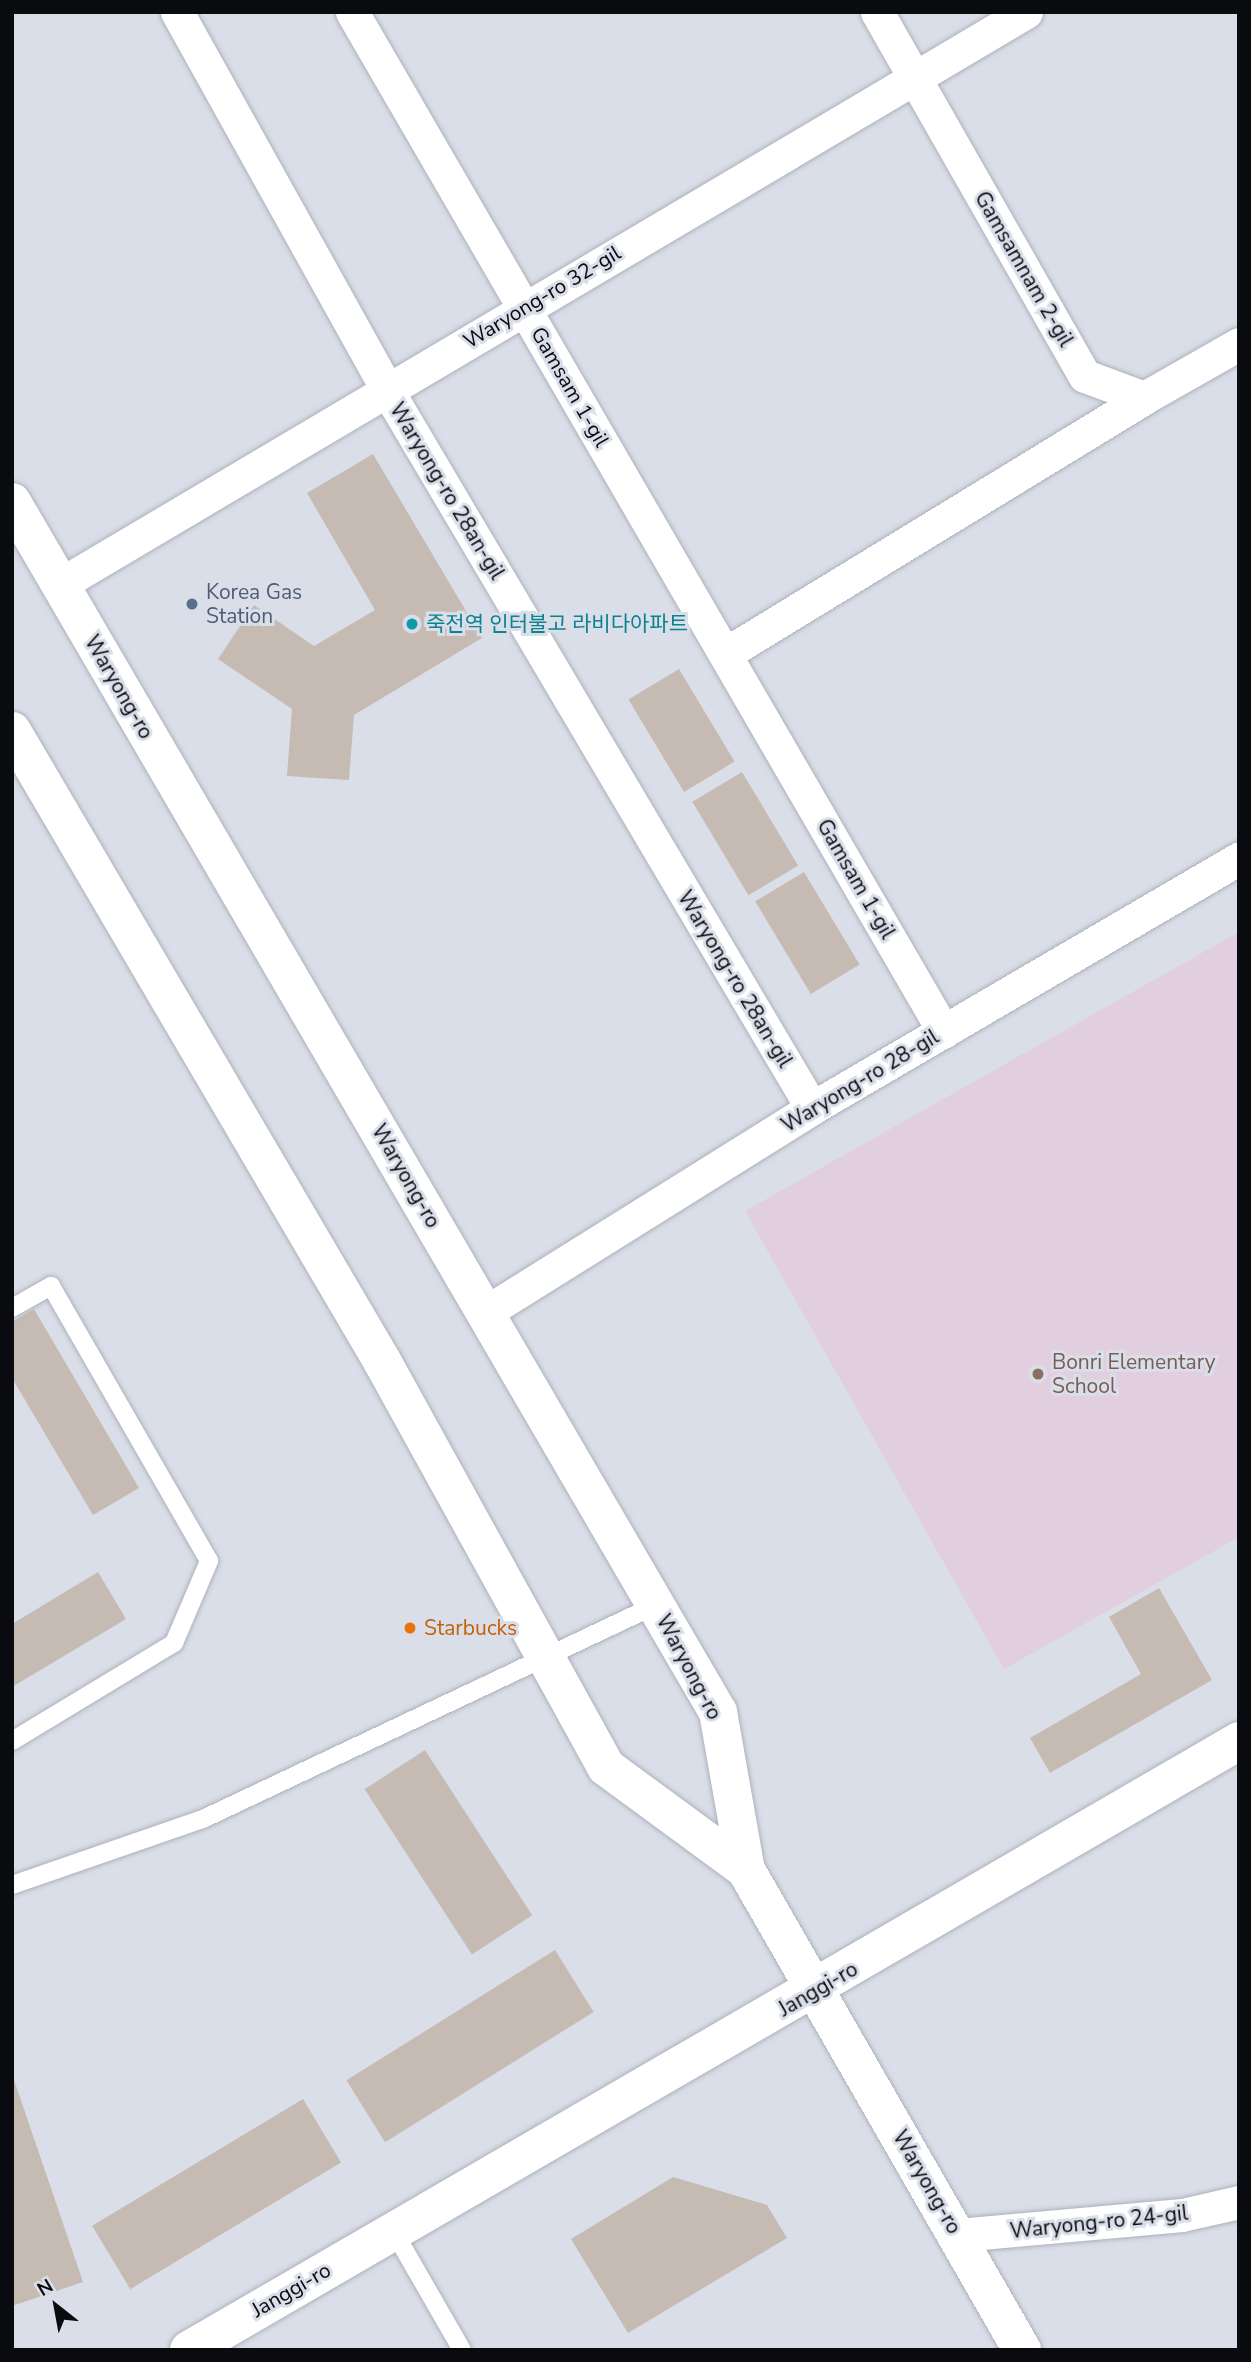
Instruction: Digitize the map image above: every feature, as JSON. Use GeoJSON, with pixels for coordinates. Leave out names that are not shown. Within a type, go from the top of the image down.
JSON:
{"type":"FeatureCollection","features":[{"type":"Feature","properties":{"kind":"main road","name":"Waryong-ro"},"geometry":{"type":"LineString","coordinates":[[12,502],[718,1712],[746,1870],[1023,2350]]}},
{"type":"Feature","properties":{"kind":"main road","name":"Waryong-ro"},"geometry":{"type":"LineString","coordinates":[[12,731],[382,1361],[606,1767],[746,1870]]}},
{"type":"Feature","properties":{"kind":"main road","name":"Janggi-ro"},"geometry":{"type":"LineString","coordinates":[[189,2350],[393,2230],[816,1991],[1239,1741]]}},
{"type":"Feature","properties":{"kind":"street","name":"Waryong-ro 28an-gil"},"geometry":{"type":"LineString","coordinates":[[177,12],[387,390],[812,1108]]}},
{"type":"Feature","properties":{"kind":"street","name":"Gamsam 1-gil"},"geometry":{"type":"LineString","coordinates":[[352,12],[944,1031]]}},
{"type":"Feature","properties":{"kind":"street","name":"Gamsamnam 2-gil"},"geometry":{"type":"LineString","coordinates":[[877,12],[1085,376],[1144,398]]}},
{"type":"Feature","properties":{"kind":"street","name":"Waryong-ro 32-gil"},"geometry":{"type":"LineString","coordinates":[[59,585],[1026,12]]}},
{"type":"Feature","properties":{"kind":"street"},"geometry":{"type":"LineString","coordinates":[[725,654],[1144,398],[1239,344]]}},
{"type":"Feature","properties":{"kind":"street","name":"Waryong-ro 28-gil"},"geometry":{"type":"LineString","coordinates":[[486,1312],[812,1108],[1239,858]]}},
{"type":"Feature","properties":{"kind":"street","name":"Waryong-ro 24-gil"},"geometry":{"type":"LineString","coordinates":[[958,2235],[1182,2216],[1239,2202]]}},
{"type":"Feature","properties":{"kind":"lane"},"geometry":{"type":"LineString","coordinates":[[12,1308],[51,1286],[209,1561],[174,1643],[12,1741]]}},
{"type":"Feature","properties":{"kind":"lane"},"geometry":{"type":"LineString","coordinates":[[12,1885],[203,1819],[656,1605]]}},
{"type":"Feature","properties":{"kind":"lane"},"geometry":{"type":"LineString","coordinates":[[393,2230],[462,2350]]}},
{"type":"Feature","properties":{"kind":"shaded area","name":"Bonri Elementary School"},"geometry":{"type":"Polygon","coordinates":[[[1239,932],[1239,1537],[1004,1669],[745,1211],[1239,932]]]}},
{"type":"Feature","properties":{"kind":"building","name":"죽전역 인터불고 라비다아파트"},"geometry":{"type":"Polygon","coordinates":[[[373,454],[482,638],[354,715],[349,780],[287,776],[292,709],[218,659],[254,605],[314,646],[375,610],[307,493],[373,454]]]}},
{"type":"Feature","properties":{"kind":"building"},"geometry":{"type":"Polygon","coordinates":[[[679,669],[735,762],[684,792],[628,699],[679,669]]]}},
{"type":"Feature","properties":{"kind":"building"},"geometry":{"type":"Polygon","coordinates":[[[742,772],[798,865],[748,895],[692,802],[742,772]]]}},
{"type":"Feature","properties":{"kind":"building"},"geometry":{"type":"Polygon","coordinates":[[[804,872],[860,965],[811,994],[755,901],[804,872]]]}},
{"type":"Feature","properties":{"kind":"building"},"geometry":{"type":"Polygon","coordinates":[[[34,1309],[139,1488],[93,1515],[12,1378],[12,1322],[34,1309]]]}},
{"type":"Feature","properties":{"kind":"building"},"geometry":{"type":"Polygon","coordinates":[[[98,1572],[126,1619],[12,1687],[12,1624],[98,1572]]]}},
{"type":"Feature","properties":{"kind":"building"},"geometry":{"type":"Polygon","coordinates":[[[1159,1588],[1212,1680],[1050,1773],[1030,1738],[1141,1674],[1109,1617],[1159,1588]]]}},
{"type":"Feature","properties":{"kind":"building"},"geometry":{"type":"Polygon","coordinates":[[[425,1750],[532,1915],[472,1954],[365,1789],[425,1750]]]}},
{"type":"Feature","properties":{"kind":"building"},"geometry":{"type":"Polygon","coordinates":[[[555,1950],[594,2012],[385,2142],[346,2080],[555,1950]]]}},
{"type":"Feature","properties":{"kind":"building"},"geometry":{"type":"Polygon","coordinates":[[[12,2074],[83,2282],[12,2306],[12,2074]]]}},
{"type":"Feature","properties":{"kind":"building"},"geometry":{"type":"Polygon","coordinates":[[[303,2099],[341,2162],[130,2289],[92,2226],[303,2099]]]}},
{"type":"Feature","properties":{"kind":"building"},"geometry":{"type":"Polygon","coordinates":[[[673,2177],[767,2205],[787,2238],[628,2333],[571,2239],[673,2177]]]}},
{"type":"Feature","properties":{"kind":"place","name":"Korea Gas Station"},"geometry":{"type":"Point","coordinates":[192,604]}},
{"type":"Feature","properties":{"kind":"place","name":"죽전역 인터불고 라비다아파트"},"geometry":{"type":"Point","coordinates":[412,624]}},
{"type":"Feature","properties":{"kind":"place","name":"Bonri Elementary School"},"geometry":{"type":"Point","coordinates":[1038,1374]}},
{"type":"Feature","properties":{"kind":"place","name":"Starbucks"},"geometry":{"type":"Point","coordinates":[410,1628]}}]}
